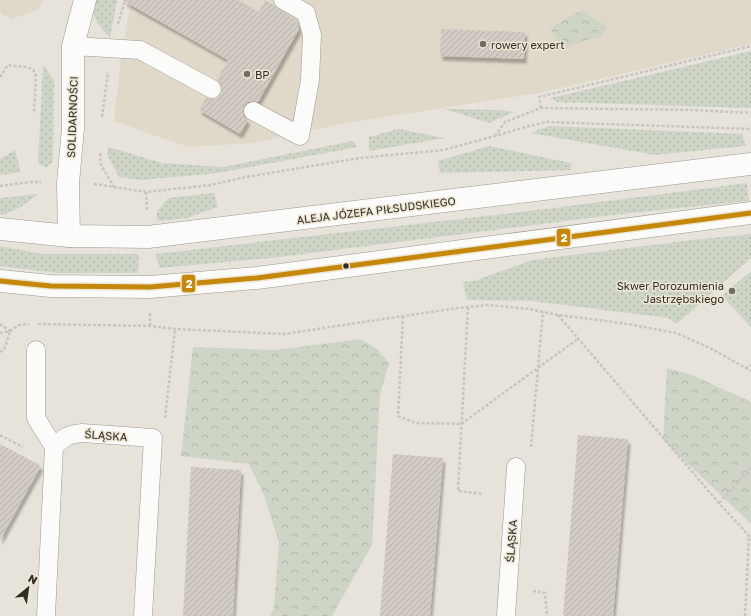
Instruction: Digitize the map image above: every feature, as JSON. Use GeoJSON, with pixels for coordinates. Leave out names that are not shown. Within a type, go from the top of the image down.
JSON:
{"type":"FeatureCollection","features":[{"type":"Feature","properties":{"kind":"main road","name":"SOLIDARNOŚCI"},"geometry":{"type":"LineString","coordinates":[[69,236],[68,183],[73,128],[73,46],[85,0]]}},
{"type":"Feature","properties":{"kind":"main road","name":"ALEJA JÓZEFA PIŁSUDSKIEGO"},"geometry":{"type":"LineString","coordinates":[[0,229],[69,236],[148,238],[751,164]]}},
{"type":"Feature","properties":{"kind":"main road"},"geometry":{"type":"LineString","coordinates":[[0,281],[51,286],[150,287],[257,278],[751,213]]}},
{"type":"Feature","properties":{"kind":"lane"},"geometry":{"type":"LineString","coordinates":[[253,111],[300,136],[310,80],[312,35],[306,13],[283,0]]}},
{"type":"Feature","properties":{"kind":"lane"},"geometry":{"type":"LineString","coordinates":[[73,46],[140,50],[212,89]]}},
{"type":"Feature","properties":{"kind":"lane"},"geometry":{"type":"LineString","coordinates":[[36,350],[36,418],[54,447],[46,616]]}},
{"type":"Feature","properties":{"kind":"lane","name":"ŚLĄSKA"},"geometry":{"type":"LineString","coordinates":[[54,447],[61,440],[71,434],[82,433],[153,438],[143,616]]}},
{"type":"Feature","properties":{"kind":"lane","name":"ŚLĄSKA"},"geometry":{"type":"LineString","coordinates":[[506,616],[516,466]]}},
{"type":"Feature","properties":{"kind":"path"},"geometry":{"type":"LineString","coordinates":[[101,121],[112,48],[124,0]]}},
{"type":"Feature","properties":{"kind":"path"},"geometry":{"type":"LineString","coordinates":[[541,108],[539,97],[751,46]]}},
{"type":"Feature","properties":{"kind":"path"},"geometry":{"type":"LineString","coordinates":[[0,77],[8,65],[25,66],[33,69],[36,76],[34,114]]}},
{"type":"Feature","properties":{"kind":"path"},"geometry":{"type":"LineString","coordinates":[[495,136],[505,122],[541,108],[693,110],[751,113]]}},
{"type":"Feature","properties":{"kind":"path"},"geometry":{"type":"LineString","coordinates":[[146,192],[211,185],[246,177],[360,158],[443,150],[547,122],[751,129]]}},
{"type":"Feature","properties":{"kind":"path"},"geometry":{"type":"LineString","coordinates":[[99,147],[101,165],[114,187]]}},
{"type":"Feature","properties":{"kind":"path"},"geometry":{"type":"LineString","coordinates":[[0,333],[10,331],[19,325],[48,323],[150,326],[175,329],[284,334],[468,306],[489,305],[529,309],[558,315],[622,323],[676,333],[710,348],[751,370]]}},
{"type":"Feature","properties":{"kind":"path"},"geometry":{"type":"LineString","coordinates":[[468,306],[458,491],[482,494]]}},
{"type":"Feature","properties":{"kind":"path"},"geometry":{"type":"LineString","coordinates":[[558,315],[719,503],[750,537],[745,616]]}},
{"type":"Feature","properties":{"kind":"path"},"geometry":{"type":"LineString","coordinates":[[403,316],[398,416],[416,423],[461,424],[579,338]]}},
{"type":"Feature","properties":{"kind":"path"},"geometry":{"type":"LineString","coordinates":[[0,324],[10,331]]}},
{"type":"Feature","properties":{"kind":"path"},"geometry":{"type":"LineString","coordinates":[[165,423],[175,329]]}},
{"type":"Feature","properties":{"kind":"path"},"geometry":{"type":"LineString","coordinates":[[0,352],[4,350],[10,331]]}},
{"type":"Feature","properties":{"kind":"path"},"geometry":{"type":"LineString","coordinates":[[746,368],[751,364]]}},
{"type":"Feature","properties":{"kind":"path"},"geometry":{"type":"LineString","coordinates":[[719,503],[751,467]]}},
{"type":"Feature","properties":{"kind":"shaded area"},"geometry":{"type":"Polygon","coordinates":[[[0,0],[43,0],[38,10],[11,19],[0,13],[0,0]]]}},
{"type":"Feature","properties":{"kind":"shaded area"},"geometry":{"type":"Polygon","coordinates":[[[131,0],[751,0],[751,44],[539,93],[340,124],[253,143],[188,147],[114,121],[122,52],[131,0]]]}},
{"type":"Feature","properties":{"kind":"green space"},"geometry":{"type":"Polygon","coordinates":[[[96,0],[117,0],[110,38],[96,21],[94,6],[96,0]]]}},
{"type":"Feature","properties":{"kind":"green space"},"geometry":{"type":"Polygon","coordinates":[[[582,10],[608,28],[601,36],[562,48],[550,28],[582,10]]]}},
{"type":"Feature","properties":{"kind":"green space"},"geometry":{"type":"Polygon","coordinates":[[[751,51],[751,108],[557,102],[551,98],[751,51]]]}},
{"type":"Feature","properties":{"kind":"green space"},"geometry":{"type":"Polygon","coordinates":[[[43,65],[54,80],[53,162],[47,167],[38,164],[43,65]]]}},
{"type":"Feature","properties":{"kind":"green space"},"geometry":{"type":"Polygon","coordinates":[[[445,109],[499,110],[514,112],[489,123],[445,109]]]}},
{"type":"Feature","properties":{"kind":"green space"},"geometry":{"type":"Polygon","coordinates":[[[549,126],[742,134],[746,146],[655,155],[531,133],[549,126]]]}},
{"type":"Feature","properties":{"kind":"green space"},"geometry":{"type":"Polygon","coordinates":[[[398,129],[445,138],[369,151],[369,137],[398,129]]]}},
{"type":"Feature","properties":{"kind":"green space"},"geometry":{"type":"Polygon","coordinates":[[[353,141],[358,147],[218,173],[141,180],[119,177],[107,154],[108,147],[162,163],[223,167],[353,141]]]}},
{"type":"Feature","properties":{"kind":"green space"},"geometry":{"type":"Polygon","coordinates":[[[489,146],[571,163],[571,170],[440,173],[438,161],[489,146]]]}},
{"type":"Feature","properties":{"kind":"green space"},"geometry":{"type":"Polygon","coordinates":[[[15,150],[21,172],[0,175],[0,159],[15,150]]]}},
{"type":"Feature","properties":{"kind":"green space"},"geometry":{"type":"Polygon","coordinates":[[[747,183],[749,201],[621,214],[271,258],[160,268],[155,254],[546,209],[747,183]]]}},
{"type":"Feature","properties":{"kind":"green space"},"geometry":{"type":"Polygon","coordinates":[[[214,193],[218,207],[187,218],[157,221],[157,211],[168,198],[214,193]]]}},
{"type":"Feature","properties":{"kind":"green space"},"geometry":{"type":"Polygon","coordinates":[[[38,194],[19,208],[3,215],[0,214],[0,198],[38,194]]]}},
{"type":"Feature","properties":{"kind":"green space"},"geometry":{"type":"Polygon","coordinates":[[[751,234],[751,258],[677,324],[668,318],[532,301],[467,300],[463,282],[474,281],[532,260],[751,234]]]}},
{"type":"Feature","properties":{"kind":"green space"},"geometry":{"type":"Polygon","coordinates":[[[0,246],[42,254],[139,254],[138,273],[58,273],[0,266],[0,246]]]}},
{"type":"Feature","properties":{"kind":"green space"},"geometry":{"type":"Polygon","coordinates":[[[751,271],[751,327],[722,296],[751,271]]]}},
{"type":"Feature","properties":{"kind":"green space"},"geometry":{"type":"Polygon","coordinates":[[[361,339],[378,350],[389,363],[380,394],[372,545],[332,616],[270,616],[274,608],[279,542],[264,495],[249,464],[181,456],[193,347],[274,350],[361,339]]]}},
{"type":"Feature","properties":{"kind":"green space"},"geometry":{"type":"Polygon","coordinates":[[[667,368],[692,375],[751,402],[751,524],[663,440],[667,368]]]}},
{"type":"Feature","properties":{"kind":"building","name":"BP"},"geometry":{"type":"Polygon","coordinates":[[[122,0],[238,0],[259,12],[265,0],[297,20],[299,29],[258,102],[248,102],[244,106],[244,117],[248,120],[240,134],[199,110],[206,98],[217,98],[221,94],[221,83],[217,80],[228,60],[122,0]]]}},
{"type":"Feature","properties":{"kind":"building","name":"rowery expert"},"geometry":{"type":"Polygon","coordinates":[[[441,29],[525,32],[524,59],[440,56],[441,29]]]}},
{"type":"Feature","properties":{"kind":"building"},"geometry":{"type":"Polygon","coordinates":[[[578,435],[628,439],[613,616],[563,616],[578,435]]]}},
{"type":"Feature","properties":{"kind":"building"},"geometry":{"type":"Polygon","coordinates":[[[0,444],[41,466],[0,540],[0,444]]]}},
{"type":"Feature","properties":{"kind":"building"},"geometry":{"type":"Polygon","coordinates":[[[393,454],[443,458],[430,616],[380,616],[393,454]]]}},
{"type":"Feature","properties":{"kind":"building"},"geometry":{"type":"Polygon","coordinates":[[[191,467],[241,470],[233,616],[183,616],[191,467]]]}},
{"type":"Feature","properties":{"kind":"transit line","name":"2"},"geometry":{"type":"LineString","coordinates":[[0,281],[51,286],[150,287],[257,278],[751,213]]}},
{"type":"Feature","properties":{"kind":"place","name":"rowery expert"},"geometry":{"type":"Point","coordinates":[483,44]}},
{"type":"Feature","properties":{"kind":"place","name":"BP"},"geometry":{"type":"Point","coordinates":[247,74]}},
{"type":"Feature","properties":{"kind":"place","name":"Skwer Porozumienia Jastrzębskiego"},"geometry":{"type":"Point","coordinates":[732,291]}}]}
